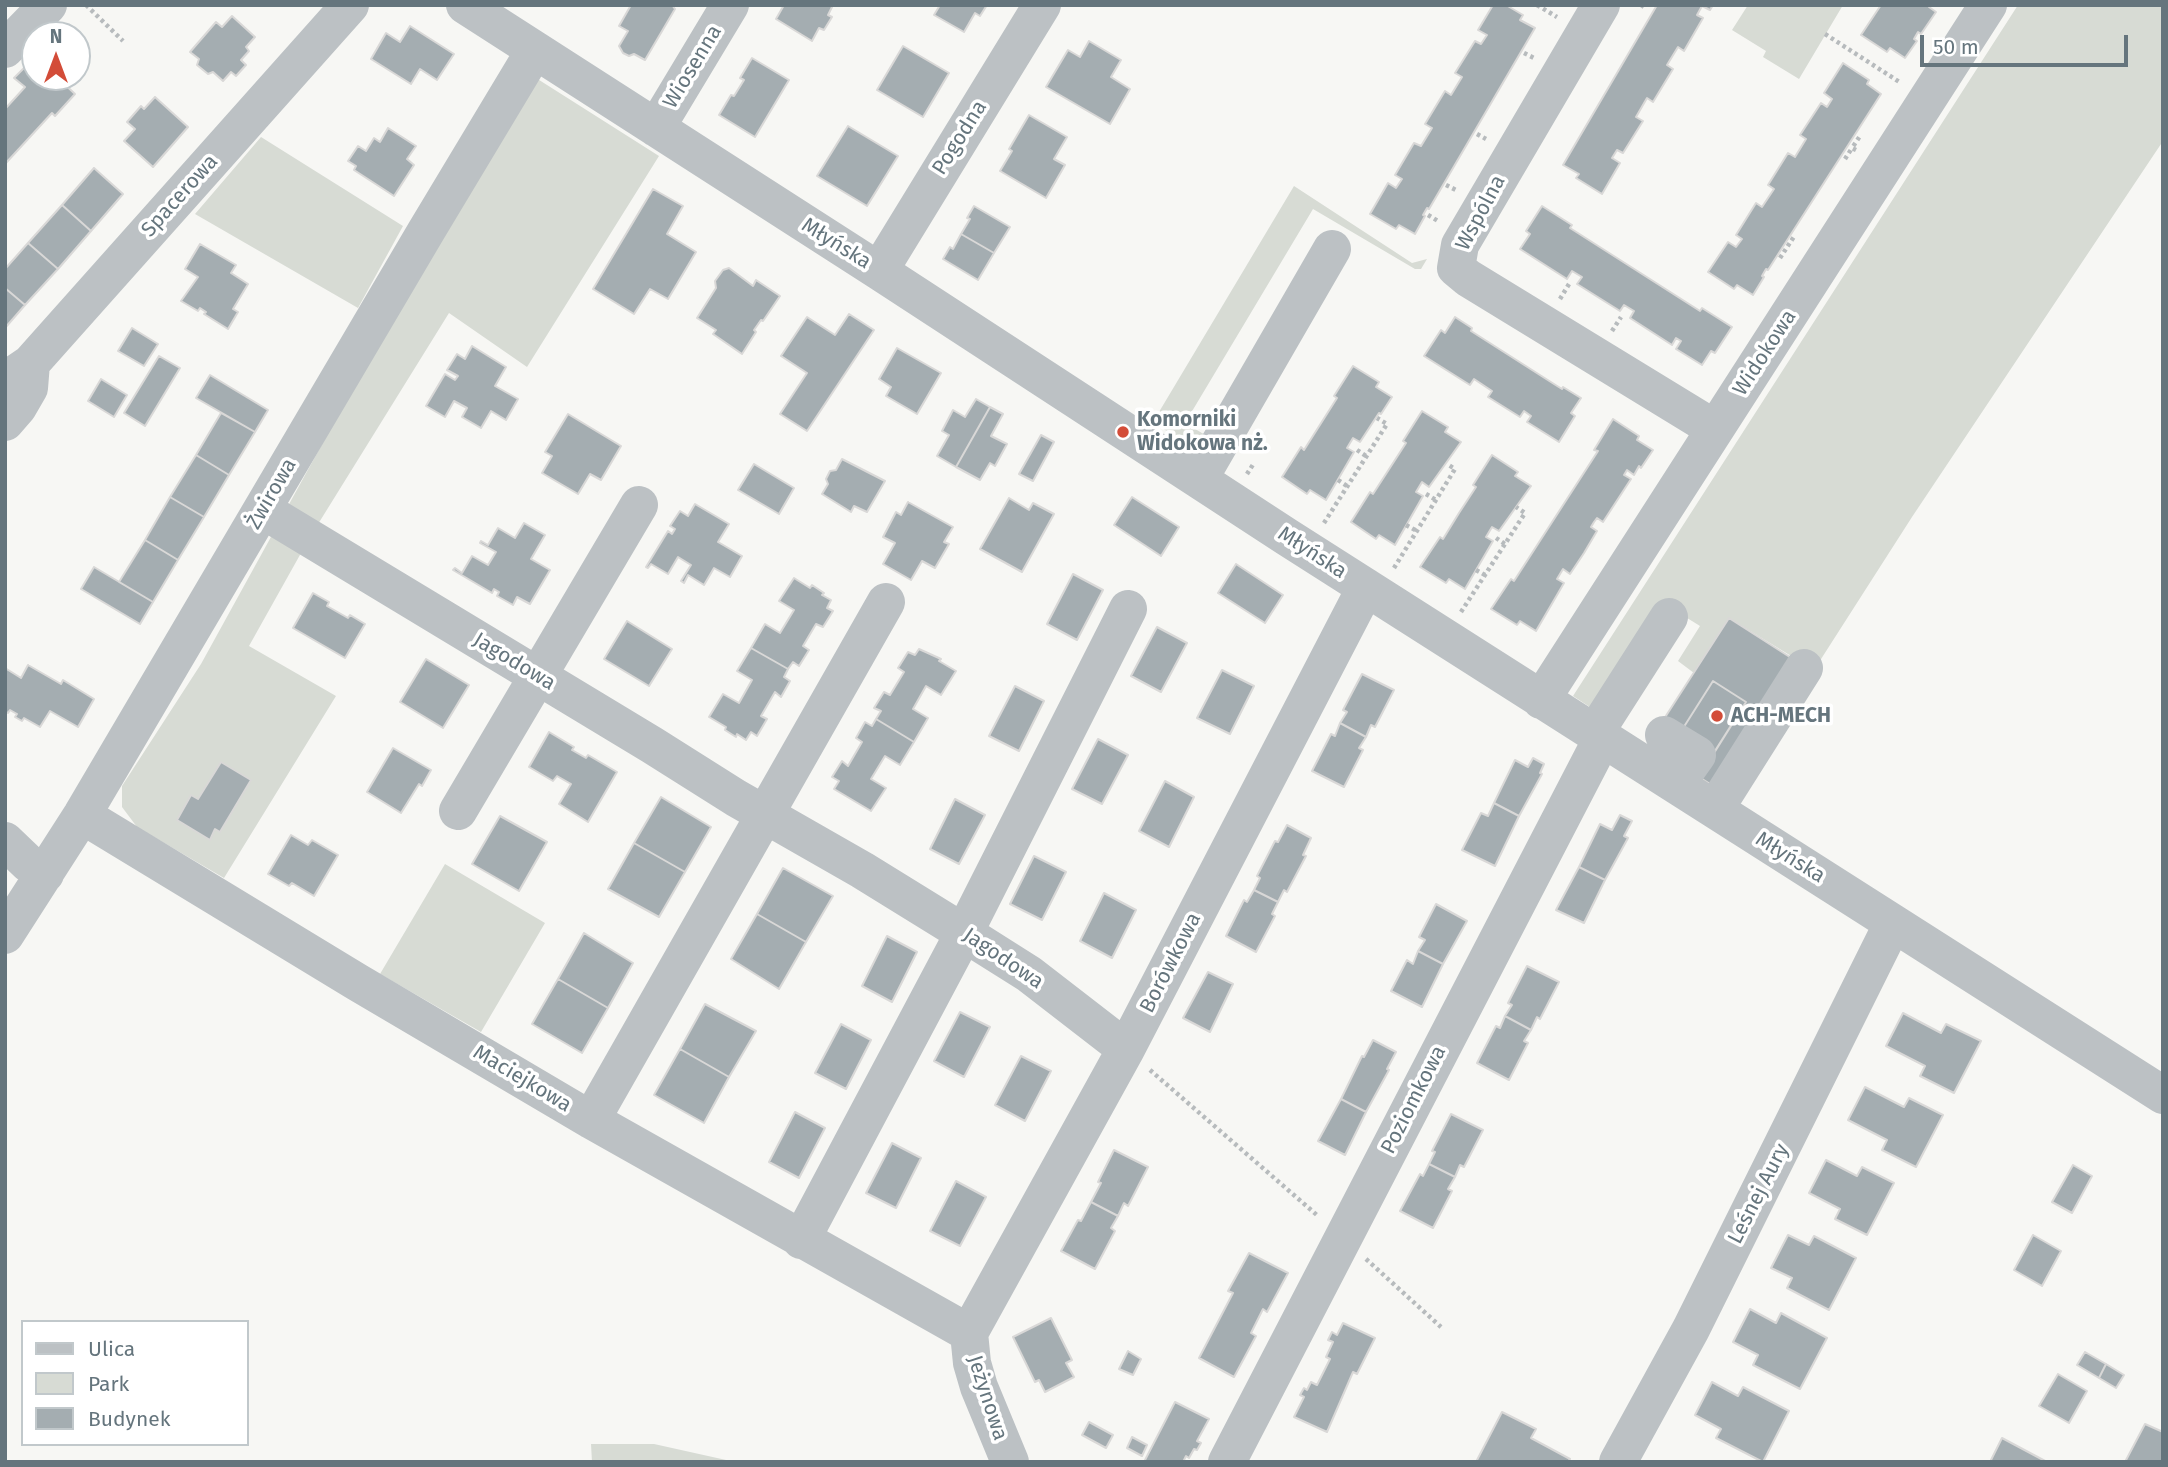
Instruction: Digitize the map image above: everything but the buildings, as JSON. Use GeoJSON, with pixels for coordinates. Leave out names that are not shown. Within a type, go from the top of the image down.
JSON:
{"type":"FeatureCollection","features":[{"type":"Feature","properties":{"kind":"street"},"geometry":{"type":"LineString","coordinates":[[5,15],[15,5]]}},
{"type":"Feature","properties":{"kind":"street"},"geometry":{"type":"LineString","coordinates":[[5,49],[48,5]]}},
{"type":"Feature","properties":{"kind":"street","name":"Spacerowa"},"geometry":{"type":"LineString","coordinates":[[18,372],[350,5]]}},
{"type":"Feature","properties":{"kind":"street","name":"Młyńska"},"geometry":{"type":"LineString","coordinates":[[465,5],[1199,479],[1379,579],[1541,700],[1603,728],[1893,923],[2163,1095]]}},
{"type":"Feature","properties":{"kind":"street","name":"Wiosenna"},"geometry":{"type":"LineString","coordinates":[[656,128],[730,5]]}},
{"type":"Feature","properties":{"kind":"street","name":"Pogodna"},"geometry":{"type":"LineString","coordinates":[[878,271],[1042,5]]}},
{"type":"Feature","properties":{"kind":"street","name":"Wspólna"},"geometry":{"type":"LineString","coordinates":[[1601,5],[1460,246],[1456,268],[1468,278],[1716,429]]}},
{"type":"Feature","properties":{"kind":"street","name":"Widokowa"},"geometry":{"type":"LineString","coordinates":[[1541,700],[1988,5]]}},
{"type":"Feature","properties":{"kind":"street","name":"Żwirowa"},"geometry":{"type":"LineString","coordinates":[[5,935],[82,815],[535,50]]}},
{"type":"Feature","properties":{"kind":"street"},"geometry":{"type":"LineString","coordinates":[[1199,479],[1332,249]]}},
{"type":"Feature","properties":{"kind":"street"},"geometry":{"type":"LineString","coordinates":[[5,422],[29,388],[18,372]]}},
{"type":"Feature","properties":{"kind":"street"},"geometry":{"type":"LineString","coordinates":[[458,811],[639,505]]}},
{"type":"Feature","properties":{"kind":"street","name":"Jagodowa"},"geometry":{"type":"LineString","coordinates":[[263,510],[964,933],[1029,974],[1126,1049]]}},
{"type":"Feature","properties":{"kind":"street","name":"Borówkowa"},"geometry":{"type":"LineString","coordinates":[[969,1333],[1126,1049],[1379,579]]}},
{"type":"Feature","properties":{"kind":"street"},"geometry":{"type":"LineString","coordinates":[[598,1109],[887,602]]}},
{"type":"Feature","properties":{"kind":"street"},"geometry":{"type":"LineString","coordinates":[[802,1240],[964,933],[1128,609]]}},
{"type":"Feature","properties":{"kind":"street","name":"Poziomkowa"},"geometry":{"type":"LineString","coordinates":[[1227,1462],[1603,728],[1669,617]]}},
{"type":"Feature","properties":{"kind":"street"},"geometry":{"type":"LineString","coordinates":[[1725,793],[1804,668]]}},
{"type":"Feature","properties":{"kind":"street"},"geometry":{"type":"LineString","coordinates":[[1664,735],[1697,755],[1687,769]]}},
{"type":"Feature","properties":{"kind":"street","name":"Maciejkowa"},"geometry":{"type":"LineString","coordinates":[[82,815],[357,982],[598,1109],[802,1240],[969,1333]]}},
{"type":"Feature","properties":{"kind":"street"},"geometry":{"type":"LineString","coordinates":[[5,841],[28,863],[45,874]]}},
{"type":"Feature","properties":{"kind":"street","name":"Leśnej Aury"},"geometry":{"type":"LineString","coordinates":[[1618,1462],[1691,1329],[1893,923]]}},
{"type":"Feature","properties":{"kind":"street","name":"Jeżynowa"},"geometry":{"type":"LineString","coordinates":[[969,1333],[972,1363],[979,1387],[1010,1462]]}},
{"type":"Feature","properties":{"kind":"path"},"geometry":{"type":"LineString","coordinates":[[86,5],[123,40]]}},
{"type":"Feature","properties":{"kind":"path"},"geometry":{"type":"LineString","coordinates":[[1825,34],[1904,85]]}},
{"type":"Feature","properties":{"kind":"path"},"geometry":{"type":"LineString","coordinates":[[1845,159],[1852,148]]}},
{"type":"Feature","properties":{"kind":"path"},"geometry":{"type":"LineString","coordinates":[[1780,258],[1795,235]]}},
{"type":"Feature","properties":{"kind":"path"},"geometry":{"type":"LineString","coordinates":[[1564,292],[1569,284]]}},
{"type":"Feature","properties":{"kind":"path"},"geometry":{"type":"LineString","coordinates":[[1616,326],[1621,317]]}},
{"type":"Feature","properties":{"kind":"path"},"geometry":{"type":"LineString","coordinates":[[1322,526],[1387,424],[1377,418]]}},
{"type":"Feature","properties":{"kind":"path"},"geometry":{"type":"LineString","coordinates":[[1357,450],[1366,456]]}},
{"type":"Feature","properties":{"kind":"path"},"geometry":{"type":"LineString","coordinates":[[1244,478],[1254,463]]}},
{"type":"Feature","properties":{"kind":"path"},"geometry":{"type":"LineString","coordinates":[[1379,579],[1417,531],[1455,470],[1447,464]]}},
{"type":"Feature","properties":{"kind":"path"},"geometry":{"type":"LineString","coordinates":[[1338,480],[1347,486]]}},
{"type":"Feature","properties":{"kind":"path"},"geometry":{"type":"LineString","coordinates":[[1426,494],[1436,500]]}},
{"type":"Feature","properties":{"kind":"path"},"geometry":{"type":"LineString","coordinates":[[1460,615],[1525,513],[1516,507]]}},
{"type":"Feature","properties":{"kind":"path"},"geometry":{"type":"LineString","coordinates":[[1406,525],[1417,531]]}},
{"type":"Feature","properties":{"kind":"path"},"geometry":{"type":"LineString","coordinates":[[1496,538],[1505,544]]}},
{"type":"Feature","properties":{"kind":"path"},"geometry":{"type":"LineString","coordinates":[[1476,570],[1485,575]]}},
{"type":"Feature","properties":{"kind":"path"},"geometry":{"type":"LineString","coordinates":[[1126,1049],[1441,1327]]}},
{"type":"Feature","properties":{"kind":"green space"},"geometry":{"type":"Polygon","coordinates":[[[1748,5],[1843,5],[1799,79],[1763,57],[1766,51],[1732,30],[1748,5]]]}},
{"type":"Feature","properties":{"kind":"green space"},"geometry":{"type":"Polygon","coordinates":[[[2018,5],[2163,5],[2163,141],[1912,517],[1814,670],[1729,618],[1694,673],[1678,661],[1700,626],[1663,603],[1596,711],[1573,696],[2018,5]]]}},
{"type":"Feature","properties":{"kind":"green space"},"geometry":{"type":"Polygon","coordinates":[[[536,78],[659,156],[527,367],[449,313],[310,537],[249,646],[336,696],[224,878],[137,827],[122,807],[122,786],[201,664],[353,388],[536,78]]]}},
{"type":"Feature","properties":{"kind":"green space"},"geometry":{"type":"Polygon","coordinates":[[[261,137],[403,226],[358,308],[195,214],[261,137]]]}},
{"type":"Feature","properties":{"kind":"green space"},"geometry":{"type":"Polygon","coordinates":[[[1294,186],[1412,263],[1427,259],[1421,269],[1415,269],[1313,209],[1185,423],[1207,436],[1197,446],[1188,445],[1153,422],[1294,186]]]}},
{"type":"Feature","properties":{"kind":"green space"},"geometry":{"type":"Polygon","coordinates":[[[445,864],[545,923],[481,1032],[380,974],[445,864]]]}},
{"type":"Feature","properties":{"kind":"green space"},"geometry":{"type":"Polygon","coordinates":[[[591,1444],[654,1444],[735,1462],[592,1462],[591,1444]]]}},
{"type":"Feature","properties":{"kind":"place","name":"Komorniki Widokowa nż."},"geometry":{"type":"Point","coordinates":[1123,432]}},
{"type":"Feature","properties":{"kind":"place","name":"ACH-MECH"},"geometry":{"type":"Point","coordinates":[1717,716]}}]}
